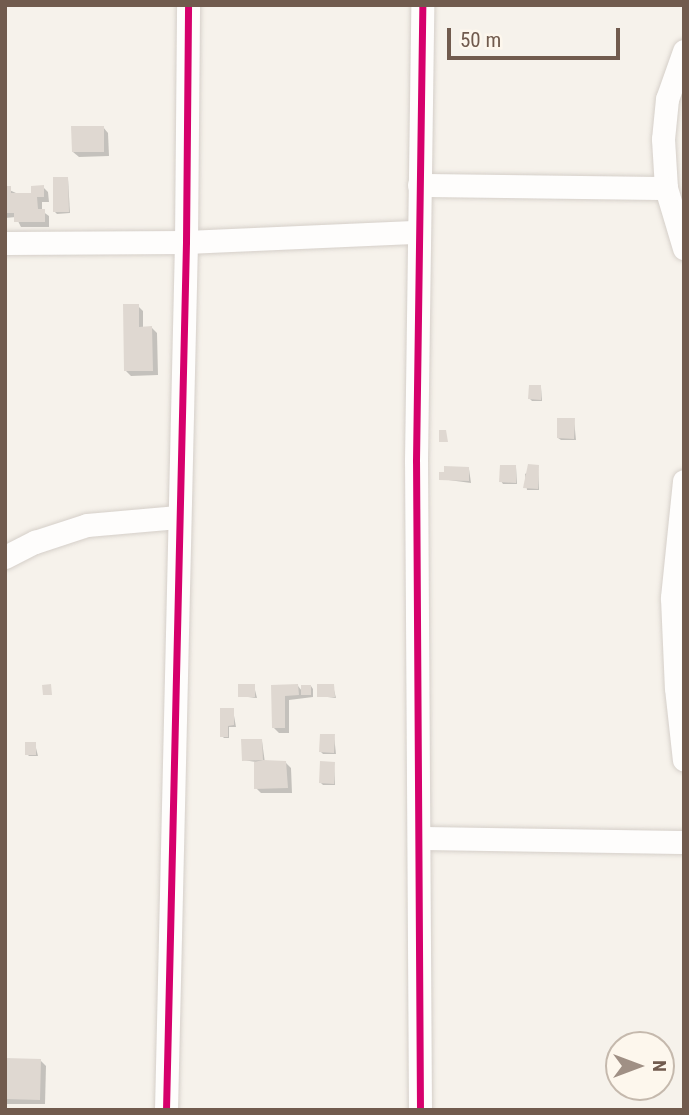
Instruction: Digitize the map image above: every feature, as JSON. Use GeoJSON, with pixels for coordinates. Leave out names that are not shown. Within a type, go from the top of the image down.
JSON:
{"type":"FeatureCollection","features":[{"type":"Feature","properties":{"kind":"street"},"geometry":{"type":"LineString","coordinates":[[166,1110],[177,517],[186,242],[188,5]]}},
{"type":"Feature","properties":{"kind":"street"},"geometry":{"type":"LineString","coordinates":[[420,1110],[416,461],[422,5]]}},
{"type":"Feature","properties":{"kind":"street"},"geometry":{"type":"LineString","coordinates":[[684,51],[664,119],[666,187],[684,248]]}},
{"type":"Feature","properties":{"kind":"street"},"geometry":{"type":"LineString","coordinates":[[419,185],[666,187]]}},
{"type":"Feature","properties":{"kind":"street"},"geometry":{"type":"LineString","coordinates":[[5,243],[186,242],[419,232]]}},
{"type":"Feature","properties":{"kind":"street"},"geometry":{"type":"LineString","coordinates":[[684,481],[672,598],[675,677],[684,760]]}},
{"type":"Feature","properties":{"kind":"street"},"geometry":{"type":"LineString","coordinates":[[5,557],[35,542],[87,525],[177,517]]}},
{"type":"Feature","properties":{"kind":"street"},"geometry":{"type":"LineString","coordinates":[[420,838],[684,842]]}},
{"type":"Feature","properties":{"kind":"building"},"geometry":{"type":"Polygon","coordinates":[[[71,126],[104,126],[104,152],[72,152],[71,126]]]}},
{"type":"Feature","properties":{"kind":"building"},"geometry":{"type":"Polygon","coordinates":[[[53,177],[68,177],[69,212],[53,212],[53,177]]]}},
{"type":"Feature","properties":{"kind":"building"},"geometry":{"type":"Polygon","coordinates":[[[44,185],[44,197],[37,197],[38,209],[45,209],[45,222],[14,222],[14,213],[5,213],[5,186],[11,186],[11,193],[31,193],[31,186],[44,185]]]}},
{"type":"Feature","properties":{"kind":"building"},"geometry":{"type":"Polygon","coordinates":[[[123,304],[139,304],[139,327],[152,326],[153,371],[124,371],[123,304]]]}},
{"type":"Feature","properties":{"kind":"building"},"geometry":{"type":"Polygon","coordinates":[[[529,385],[541,385],[541,400],[528,399],[529,385]]]}},
{"type":"Feature","properties":{"kind":"building"},"geometry":{"type":"Polygon","coordinates":[[[557,418],[575,418],[574,439],[557,438],[557,418]]]}},
{"type":"Feature","properties":{"kind":"building"},"geometry":{"type":"Polygon","coordinates":[[[439,430],[446,430],[448,442],[439,442],[439,430]]]}},
{"type":"Feature","properties":{"kind":"building"},"geometry":{"type":"Polygon","coordinates":[[[528,464],[539,465],[538,489],[523,488],[528,464]]]}},
{"type":"Feature","properties":{"kind":"building"},"geometry":{"type":"Polygon","coordinates":[[[500,465],[516,465],[516,483],[499,482],[500,465]]]}},
{"type":"Feature","properties":{"kind":"building"},"geometry":{"type":"Polygon","coordinates":[[[444,466],[469,467],[469,481],[439,480],[439,472],[444,472],[444,466]]]}},
{"type":"Feature","properties":{"kind":"building"},"geometry":{"type":"Polygon","coordinates":[[[51,684],[52,695],[43,695],[42,685],[51,684]]]}},
{"type":"Feature","properties":{"kind":"building"},"geometry":{"type":"Polygon","coordinates":[[[238,684],[255,684],[255,697],[238,697],[238,684]]]}},
{"type":"Feature","properties":{"kind":"building"},"geometry":{"type":"Polygon","coordinates":[[[298,684],[299,695],[285,696],[285,728],[272,728],[271,685],[298,684]]]}},
{"type":"Feature","properties":{"kind":"building"},"geometry":{"type":"Polygon","coordinates":[[[317,684],[334,684],[335,697],[317,697],[317,684]]]}},
{"type":"Feature","properties":{"kind":"building"},"geometry":{"type":"Polygon","coordinates":[[[301,685],[311,685],[311,695],[301,695],[301,685]]]}},
{"type":"Feature","properties":{"kind":"building"},"geometry":{"type":"Polygon","coordinates":[[[220,708],[234,708],[234,725],[228,726],[228,737],[220,737],[220,708]]]}},
{"type":"Feature","properties":{"kind":"building"},"geometry":{"type":"Polygon","coordinates":[[[320,734],[335,734],[334,753],[319,752],[320,734]]]}},
{"type":"Feature","properties":{"kind":"building"},"geometry":{"type":"Polygon","coordinates":[[[241,739],[262,739],[263,760],[242,761],[241,739]]]}},
{"type":"Feature","properties":{"kind":"building"},"geometry":{"type":"Polygon","coordinates":[[[25,742],[36,742],[36,755],[25,755],[25,742]]]}},
{"type":"Feature","properties":{"kind":"building"},"geometry":{"type":"Polygon","coordinates":[[[286,761],[288,788],[254,789],[254,762],[286,761]]]}},
{"type":"Feature","properties":{"kind":"building"},"geometry":{"type":"Polygon","coordinates":[[[320,761],[335,762],[334,784],[319,783],[320,761]]]}},
{"type":"Feature","properties":{"kind":"building"},"geometry":{"type":"Polygon","coordinates":[[[5,1058],[41,1059],[40,1100],[5,1099],[5,1058]]]}},
{"type":"Feature","properties":{"kind":"cycle path"},"geometry":{"type":"LineString","coordinates":[[166,1110],[186,242],[188,5]]}},
{"type":"Feature","properties":{"kind":"cycle path"},"geometry":{"type":"LineString","coordinates":[[420,1110],[416,461],[422,5]]}}]}
